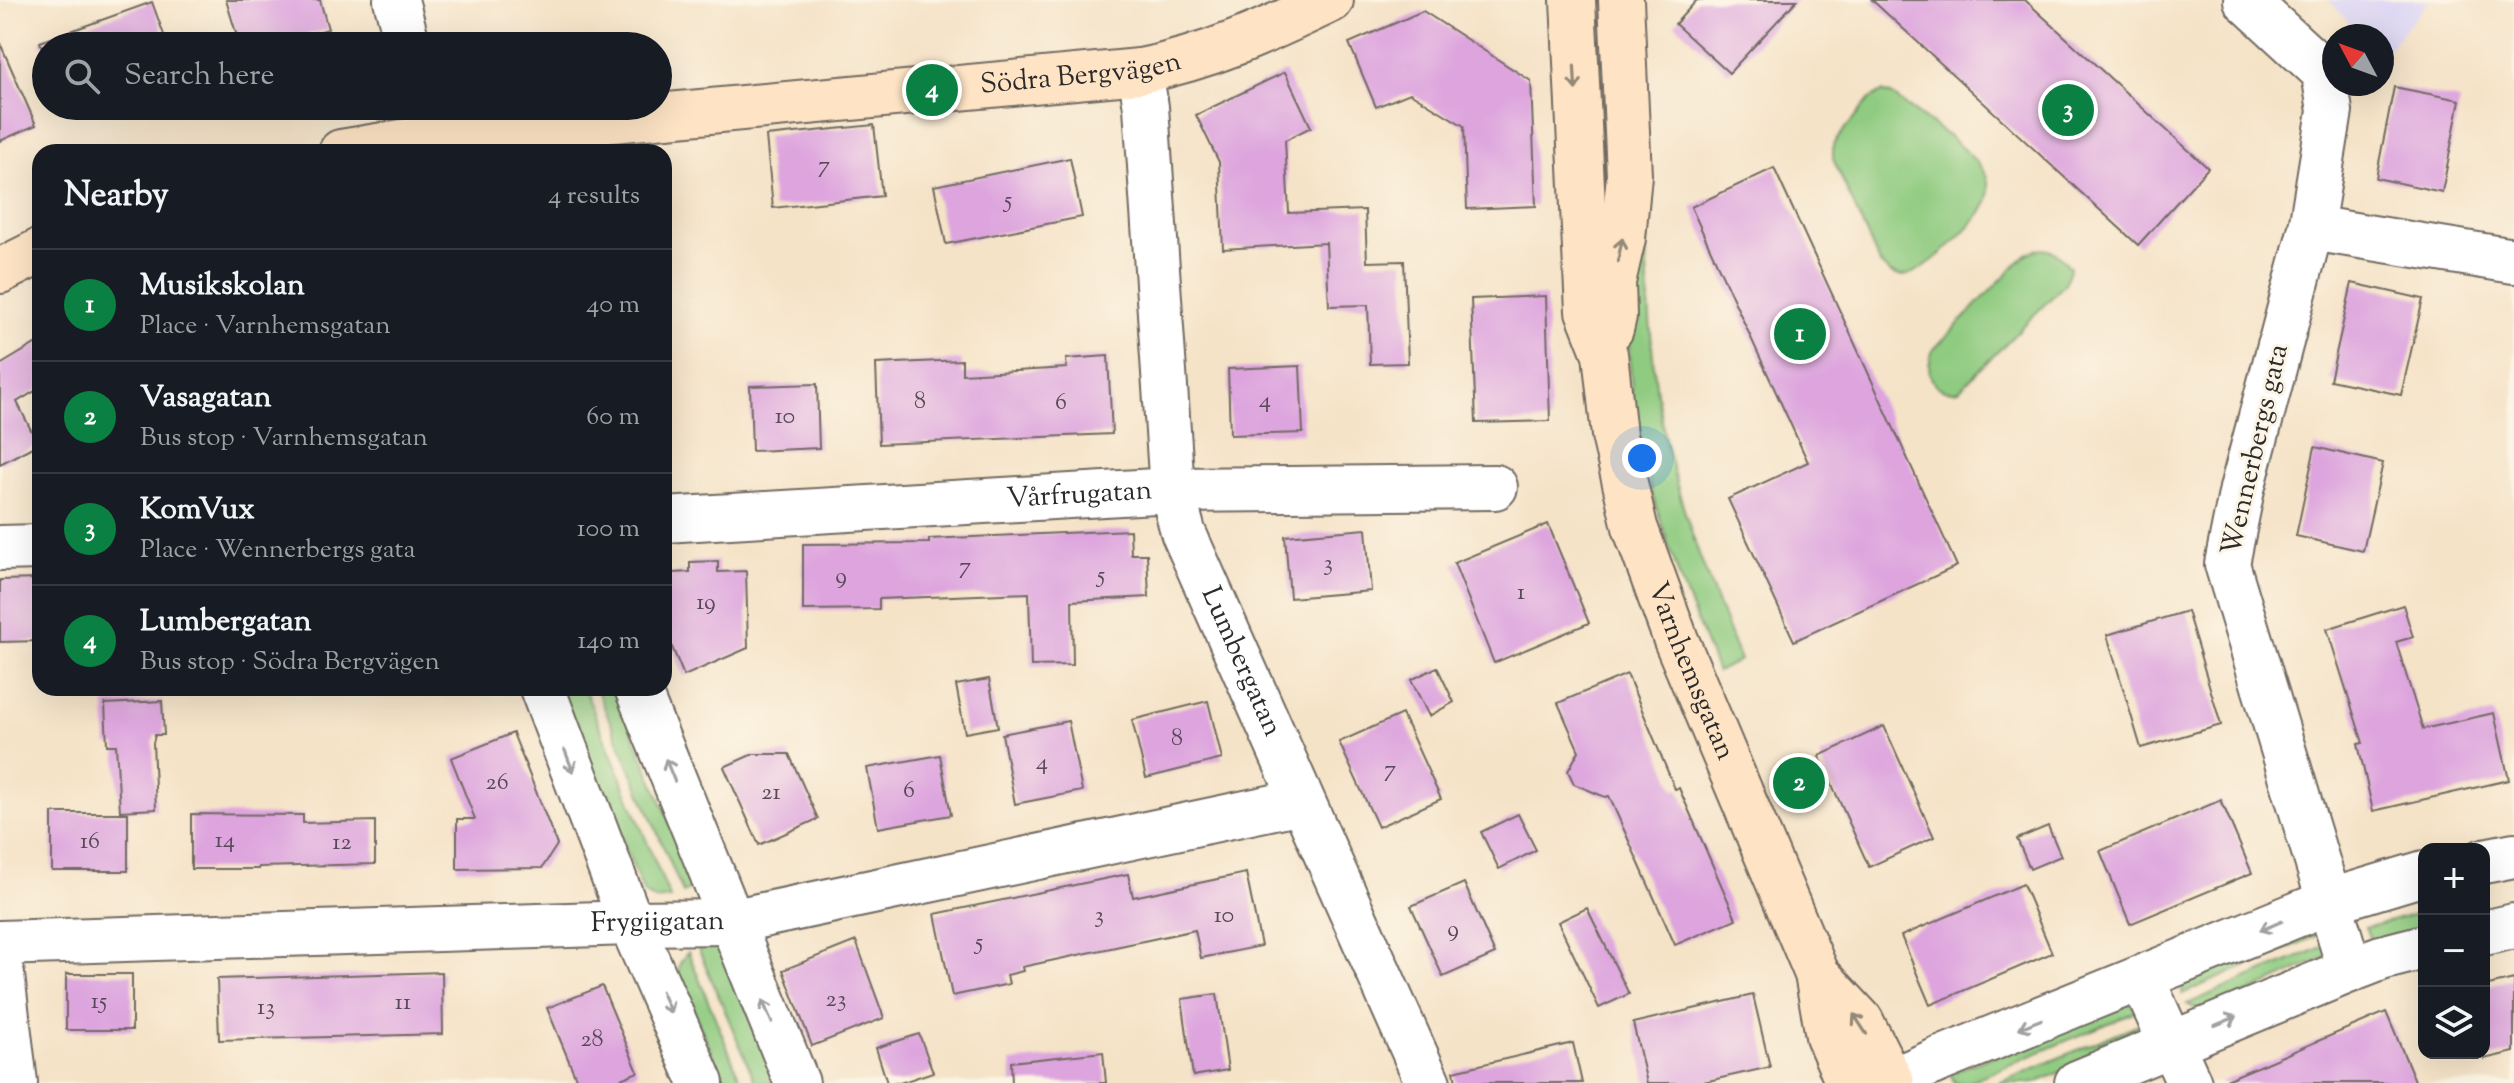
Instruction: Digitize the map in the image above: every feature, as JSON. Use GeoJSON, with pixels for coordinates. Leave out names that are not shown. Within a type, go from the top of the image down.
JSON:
{"type":"FeatureCollection","features":[{"type":"Feature","properties":{"kind":"main road","name":"Södra Bergvägen"},"geometry":{"type":"LineString","coordinates":[[672,115],[1140,71],[1178,64],[1228,48],[1331,0]]}},
{"type":"Feature","properties":{"kind":"main road","name":"Varnhemsgatan"},"geometry":{"type":"LineString","coordinates":[[1573,0],[1588,311],[1605,354],[1614,435],[1635,527],[1676,640],[1817,974],[1828,1036],[1848,1083]]}},
{"type":"Feature","properties":{"kind":"main road","name":"Varnhemsgatan"},"geometry":{"type":"LineString","coordinates":[[1605,354],[1614,316],[1613,282],[1623,238],[1629,175],[1621,0]]}},
{"type":"Feature","properties":{"kind":"main road","name":"Södra Bergvägen"},"geometry":{"type":"LineString","coordinates":[[391,144],[616,120]]}},
{"type":"Feature","properties":{"kind":"main road"},"geometry":{"type":"LineString","coordinates":[[0,271],[32,255]]}},
{"type":"Feature","properties":{"kind":"main road","name":"Varnhemsgatan"},"geometry":{"type":"LineString","coordinates":[[1817,974],[1861,1021],[1890,1082]]}},
{"type":"Feature","properties":{"kind":"street"},"geometry":{"type":"LineString","coordinates":[[396,0],[404,32]]}},
{"type":"Feature","properties":{"kind":"street","name":"Wennerbergs gata"},"geometry":{"type":"LineString","coordinates":[[2246,0],[2324,72],[2330,111],[2311,228],[2242,489],[2227,564],[2350,970]]}},
{"type":"Feature","properties":{"kind":"street","name":"Lumbergatan"},"geometry":{"type":"LineString","coordinates":[[1140,71],[1146,107],[1172,490],[1183,532],[1428,1083]]}},
{"type":"Feature","properties":{"kind":"street"},"geometry":{"type":"LineString","coordinates":[[2311,228],[2514,261]]}},
{"type":"Feature","properties":{"kind":"street","name":"Vårfrugatan"},"geometry":{"type":"LineString","coordinates":[[672,520],[1172,490],[1495,487]]}},
{"type":"Feature","properties":{"kind":"street"},"geometry":{"type":"LineString","coordinates":[[0,548],[32,547]]}},
{"type":"Feature","properties":{"kind":"street"},"geometry":{"type":"LineString","coordinates":[[545,696],[631,923],[701,1083]]}},
{"type":"Feature","properties":{"kind":"street"},"geometry":{"type":"LineString","coordinates":[[640,696],[797,1083]]}},
{"type":"Feature","properties":{"kind":"street","name":"Frygiigatan"},"geometry":{"type":"LineString","coordinates":[[0,943],[730,922],[1302,801]]}},
{"type":"Feature","properties":{"kind":"street"},"geometry":{"type":"LineString","coordinates":[[2490,860],[2514,855]]}},
{"type":"Feature","properties":{"kind":"street"},"geometry":{"type":"LineString","coordinates":[[1890,1082],[2328,902],[2418,875]]}},
{"type":"Feature","properties":{"kind":"street"},"geometry":{"type":"LineString","coordinates":[[2490,932],[2514,926]]}},
{"type":"Feature","properties":{"kind":"street"},"geometry":{"type":"LineString","coordinates":[[2077,1083],[2350,970],[2418,949]]}},
{"type":"Feature","properties":{"kind":"street"},"geometry":{"type":"LineString","coordinates":[[0,959],[15,1083]]}},
{"type":"Feature","properties":{"kind":"street"},"geometry":{"type":"LineString","coordinates":[[2142,979],[2189,1083]]}},
{"type":"Feature","properties":{"kind":"shaded area"},"geometry":{"type":"Polygon","coordinates":[[[2328,0],[2430,0],[2394,42],[2394,24],[2349,24],[2328,0]]]}},
{"type":"Feature","properties":{"kind":"green space"},"geometry":{"type":"Polygon","coordinates":[[[1882,92],[1893,96],[1958,144],[1980,166],[1989,188],[1985,206],[1960,236],[1922,268],[1901,276],[1892,274],[1880,264],[1833,159],[1833,144],[1870,99],[1882,92]]]}},
{"type":"Feature","properties":{"kind":"green space"},"geometry":{"type":"Polygon","coordinates":[[[1644,216],[1652,349],[1663,428],[1690,529],[1740,660],[1717,672],[1681,582],[1652,494],[1633,407],[1625,297],[1644,216]]]}},
{"type":"Feature","properties":{"kind":"green space"},"geometry":{"type":"Polygon","coordinates":[[[2037,249],[2053,251],[2070,268],[2065,284],[1959,390],[1950,391],[1937,386],[1929,367],[1933,350],[2025,255],[2037,249]]]}},
{"type":"Feature","properties":{"kind":"green space"},"geometry":{"type":"Polygon","coordinates":[[[562,696],[587,696],[670,898],[656,900],[644,893],[562,696]]]}},
{"type":"Feature","properties":{"kind":"green space"},"geometry":{"type":"Polygon","coordinates":[[[599,696],[617,696],[694,880],[690,889],[683,893],[599,696]]]}},
{"type":"Feature","properties":{"kind":"green space"},"geometry":{"type":"Polygon","coordinates":[[[2418,914],[2418,930],[2374,940],[2365,928],[2418,914]]]}},
{"type":"Feature","properties":{"kind":"green space"},"geometry":{"type":"Polygon","coordinates":[[[2306,923],[2323,933],[2182,994],[2183,982],[2306,923]]]}},
{"type":"Feature","properties":{"kind":"green space"},"geometry":{"type":"Polygon","coordinates":[[[2327,945],[2331,955],[2204,1013],[2187,1004],[2327,945]]]}},
{"type":"Feature","properties":{"kind":"green space"},"geometry":{"type":"Polygon","coordinates":[[[714,946],[725,954],[779,1083],[756,1083],[698,948],[714,946]]]}},
{"type":"Feature","properties":{"kind":"green space"},"geometry":{"type":"Polygon","coordinates":[[[688,952],[742,1083],[724,1083],[678,974],[680,963],[688,952]]]}},
{"type":"Feature","properties":{"kind":"green space"},"geometry":{"type":"Polygon","coordinates":[[[2128,1003],[2140,1010],[1966,1083],[1955,1083],[1950,1073],[2128,1003]]]}},
{"type":"Feature","properties":{"kind":"green space"},"geometry":{"type":"Polygon","coordinates":[[[2146,1021],[2146,1029],[2135,1040],[2035,1083],[1999,1083],[2146,1021]]]}},
{"type":"Feature","properties":{"kind":"building"},"geometry":{"type":"Polygon","coordinates":[[[226,0],[320,0],[328,29],[317,32],[236,32],[226,0]]]}},
{"type":"Feature","properties":{"kind":"building"},"geometry":{"type":"Polygon","coordinates":[[[1697,0],[1797,0],[1729,73],[1675,24],[1697,0]]]}},
{"type":"Feature","properties":{"kind":"building"},"geometry":{"type":"Polygon","coordinates":[[[1872,0],[2025,0],[2208,168],[2138,245],[1872,0]]]}},
{"type":"Feature","properties":{"kind":"building"},"geometry":{"type":"Polygon","coordinates":[[[152,2],[163,32],[68,32],[152,2]]]}},
{"type":"Feature","properties":{"kind":"building"},"geometry":{"type":"Polygon","coordinates":[[[1423,11],[1531,81],[1536,206],[1467,209],[1464,126],[1410,93],[1376,107],[1349,43],[1423,11]]]}},
{"type":"Feature","properties":{"kind":"building"},"geometry":{"type":"Polygon","coordinates":[[[0,43],[36,125],[0,141],[0,43]]]}},
{"type":"Feature","properties":{"kind":"building"},"geometry":{"type":"Polygon","coordinates":[[[1285,72],[1311,127],[1285,140],[1289,213],[1365,210],[1367,262],[1404,261],[1408,363],[1370,364],[1368,305],[1329,306],[1326,243],[1223,249],[1219,162],[1196,115],[1285,72]]]}},
{"type":"Feature","properties":{"kind":"building"},"geometry":{"type":"Polygon","coordinates":[[[2394,87],[2460,100],[2442,192],[2376,178],[2394,87]]]}},
{"type":"Feature","properties":{"kind":"building"},"geometry":{"type":"Polygon","coordinates":[[[874,125],[882,196],[773,208],[766,136],[874,125]]]}},
{"type":"Feature","properties":{"kind":"building"},"geometry":{"type":"Polygon","coordinates":[[[1070,158],[1082,217],[946,244],[934,186],[1070,158]]]}},
{"type":"Feature","properties":{"kind":"building"},"geometry":{"type":"Polygon","coordinates":[[[1774,168],[1957,566],[1794,641],[1728,499],[1808,462],[1691,207],[1774,168]]]}},
{"type":"Feature","properties":{"kind":"building"},"geometry":{"type":"Polygon","coordinates":[[[2352,283],[2423,299],[2401,395],[2330,380],[2352,283]]]}},
{"type":"Feature","properties":{"kind":"building"},"geometry":{"type":"Polygon","coordinates":[[[1546,296],[1550,421],[1476,423],[1471,299],[1546,296]]]}},
{"type":"Feature","properties":{"kind":"building"},"geometry":{"type":"Polygon","coordinates":[[[32,346],[32,393],[17,402],[32,432],[32,447],[0,464],[0,365],[32,346]]]}},
{"type":"Feature","properties":{"kind":"building"},"geometry":{"type":"Polygon","coordinates":[[[1108,356],[1112,434],[879,444],[876,364],[962,360],[962,374],[1067,368],[1066,359],[1108,356]]]}},
{"type":"Feature","properties":{"kind":"building"},"geometry":{"type":"Polygon","coordinates":[[[1300,366],[1303,433],[1230,435],[1228,369],[1300,366]]]}},
{"type":"Feature","properties":{"kind":"building"},"geometry":{"type":"Polygon","coordinates":[[[817,384],[819,448],[752,451],[750,386],[817,384]]]}},
{"type":"Feature","properties":{"kind":"building"},"geometry":{"type":"Polygon","coordinates":[[[2315,447],[2383,463],[2363,551],[2296,536],[2315,447]]]}},
{"type":"Feature","properties":{"kind":"building"},"geometry":{"type":"Polygon","coordinates":[[[1548,524],[1589,623],[1494,663],[1454,563],[1548,524]]]}},
{"type":"Feature","properties":{"kind":"building"},"geometry":{"type":"Polygon","coordinates":[[[1366,529],[1371,591],[1290,598],[1285,536],[1366,529]]]}},
{"type":"Feature","properties":{"kind":"building"},"geometry":{"type":"Polygon","coordinates":[[[1130,530],[1131,554],[1147,554],[1149,597],[1072,601],[1073,665],[1031,666],[1029,593],[879,599],[879,609],[803,610],[803,544],[929,543],[929,539],[1130,530]]]}},
{"type":"Feature","properties":{"kind":"building"},"geometry":{"type":"Polygon","coordinates":[[[718,561],[718,572],[746,571],[748,648],[684,676],[672,647],[672,575],[690,572],[690,562],[718,561]]]}},
{"type":"Feature","properties":{"kind":"building"},"geometry":{"type":"Polygon","coordinates":[[[32,579],[32,641],[0,642],[0,580],[32,579]]]}},
{"type":"Feature","properties":{"kind":"building"},"geometry":{"type":"Polygon","coordinates":[[[2403,605],[2413,637],[2396,642],[2423,729],[2494,713],[2509,780],[2373,811],[2358,744],[2363,743],[2327,629],[2403,605]]]}},
{"type":"Feature","properties":{"kind":"building"},"geometry":{"type":"Polygon","coordinates":[[[2187,611],[2221,725],[2141,748],[2107,635],[2187,611]]]}},
{"type":"Feature","properties":{"kind":"building"},"geometry":{"type":"Polygon","coordinates":[[[1437,667],[1454,702],[1429,716],[1411,680],[1437,667]]]}},
{"type":"Feature","properties":{"kind":"building"},"geometry":{"type":"Polygon","coordinates":[[[1627,674],[1675,789],[1679,788],[1736,919],[1675,945],[1609,796],[1574,784],[1568,771],[1579,751],[1558,703],[1627,674]]]}},
{"type":"Feature","properties":{"kind":"building"},"geometry":{"type":"Polygon","coordinates":[[[989,679],[998,727],[965,733],[956,685],[989,679]]]}},
{"type":"Feature","properties":{"kind":"building"},"geometry":{"type":"Polygon","coordinates":[[[162,701],[164,735],[155,735],[153,743],[156,809],[120,811],[116,745],[107,745],[105,704],[162,701]]]}},
{"type":"Feature","properties":{"kind":"building"},"geometry":{"type":"Polygon","coordinates":[[[1208,701],[1222,759],[1146,778],[1132,720],[1208,701]]]}},
{"type":"Feature","properties":{"kind":"building"},"geometry":{"type":"Polygon","coordinates":[[[1402,714],[1441,799],[1378,827],[1339,742],[1402,714]]]}},
{"type":"Feature","properties":{"kind":"building"},"geometry":{"type":"Polygon","coordinates":[[[1068,721],[1082,791],[1015,804],[1002,734],[1068,721]]]}},
{"type":"Feature","properties":{"kind":"building"},"geometry":{"type":"Polygon","coordinates":[[[1884,726],[1934,837],[1869,867],[1819,756],[1884,726]]]}},
{"type":"Feature","properties":{"kind":"building"},"geometry":{"type":"Polygon","coordinates":[[[513,733],[557,845],[542,868],[457,869],[457,819],[475,819],[451,758],[513,733]]]}},
{"type":"Feature","properties":{"kind":"building"},"geometry":{"type":"Polygon","coordinates":[[[753,754],[789,754],[818,819],[759,845],[724,767],[753,754]]]}},
{"type":"Feature","properties":{"kind":"building"},"geometry":{"type":"Polygon","coordinates":[[[940,755],[951,815],[878,828],[867,768],[940,755]]]}},
{"type":"Feature","properties":{"kind":"building"},"geometry":{"type":"Polygon","coordinates":[[[2221,800],[2252,873],[2130,924],[2100,851],[2221,800]]]}},
{"type":"Feature","properties":{"kind":"building"},"geometry":{"type":"Polygon","coordinates":[[[52,813],[128,813],[128,871],[52,871],[52,813]]]}},
{"type":"Feature","properties":{"kind":"building"},"geometry":{"type":"Polygon","coordinates":[[[191,814],[303,815],[303,823],[375,821],[375,864],[191,869],[191,814]]]}},
{"type":"Feature","properties":{"kind":"building"},"geometry":{"type":"Polygon","coordinates":[[[1518,814],[1536,850],[1499,869],[1481,832],[1518,814]]]}},
{"type":"Feature","properties":{"kind":"building"},"geometry":{"type":"Polygon","coordinates":[[[2048,826],[2061,856],[2030,869],[2017,839],[2048,826]]]}},
{"type":"Feature","properties":{"kind":"building"},"geometry":{"type":"Polygon","coordinates":[[[1246,873],[1261,946],[1201,958],[1195,930],[1022,967],[1023,971],[1007,975],[1009,984],[952,996],[935,914],[1128,874],[1133,897],[1246,873]]]}},
{"type":"Feature","properties":{"kind":"building"},"geometry":{"type":"Polygon","coordinates":[[[1464,883],[1495,954],[1443,977],[1411,906],[1464,883]]]}},
{"type":"Feature","properties":{"kind":"building"},"geometry":{"type":"Polygon","coordinates":[[[2023,884],[2052,953],[1930,1005],[1901,936],[2023,884]]]}},
{"type":"Feature","properties":{"kind":"building"},"geometry":{"type":"Polygon","coordinates":[[[1587,908],[1629,994],[1599,1008],[1558,922],[1587,908]]]}},
{"type":"Feature","properties":{"kind":"building"},"geometry":{"type":"Polygon","coordinates":[[[856,941],[884,1018],[812,1046],[783,970],[856,941]]]}},
{"type":"Feature","properties":{"kind":"building"},"geometry":{"type":"Polygon","coordinates":[[[442,972],[443,1034],[219,1040],[217,979],[442,972]]]}},
{"type":"Feature","properties":{"kind":"building"},"geometry":{"type":"Polygon","coordinates":[[[66,974],[132,974],[132,1030],[66,1030],[66,974]]]}},
{"type":"Feature","properties":{"kind":"building"},"geometry":{"type":"Polygon","coordinates":[[[2514,979],[2514,1052],[2490,1058],[2490,987],[2514,979]]]}},
{"type":"Feature","properties":{"kind":"building"},"geometry":{"type":"Polygon","coordinates":[[[602,986],[638,1072],[611,1083],[578,1083],[547,1008],[602,986]]]}},
{"type":"Feature","properties":{"kind":"building"},"geometry":{"type":"Polygon","coordinates":[[[1217,994],[1228,1070],[1193,1076],[1182,999],[1217,994]]]}},
{"type":"Feature","properties":{"kind":"building"},"geometry":{"type":"Polygon","coordinates":[[[1753,995],[1770,1067],[1699,1083],[1647,1083],[1633,1023],[1753,995]]]}},
{"type":"Feature","properties":{"kind":"building"},"geometry":{"type":"Polygon","coordinates":[[[2386,1012],[2416,1083],[2219,1083],[2386,1012]]]}},
{"type":"Feature","properties":{"kind":"building"},"geometry":{"type":"Polygon","coordinates":[[[919,1034],[933,1072],[900,1083],[887,1083],[876,1048],[919,1034]]]}},
{"type":"Feature","properties":{"kind":"building"},"geometry":{"type":"Polygon","coordinates":[[[1573,1043],[1582,1083],[1456,1083],[1454,1071],[1573,1043]]]}},
{"type":"Feature","properties":{"kind":"building"},"geometry":{"type":"Polygon","coordinates":[[[1103,1052],[1106,1083],[1012,1083],[1011,1062],[1103,1052]]]}},
{"type":"Feature","properties":{"kind":"place","name":"Lumbergatan"},"geometry":{"type":"Point","coordinates":[932,90]}},
{"type":"Feature","properties":{"kind":"place","name":"KomVux"},"geometry":{"type":"Point","coordinates":[2068,110]}},
{"type":"Feature","properties":{"kind":"place","name":"Musikskolan"},"geometry":{"type":"Point","coordinates":[1800,334]}},
{"type":"Feature","properties":{"kind":"place","name":"Vasagatan"},"geometry":{"type":"Point","coordinates":[1799,783]}}]}
